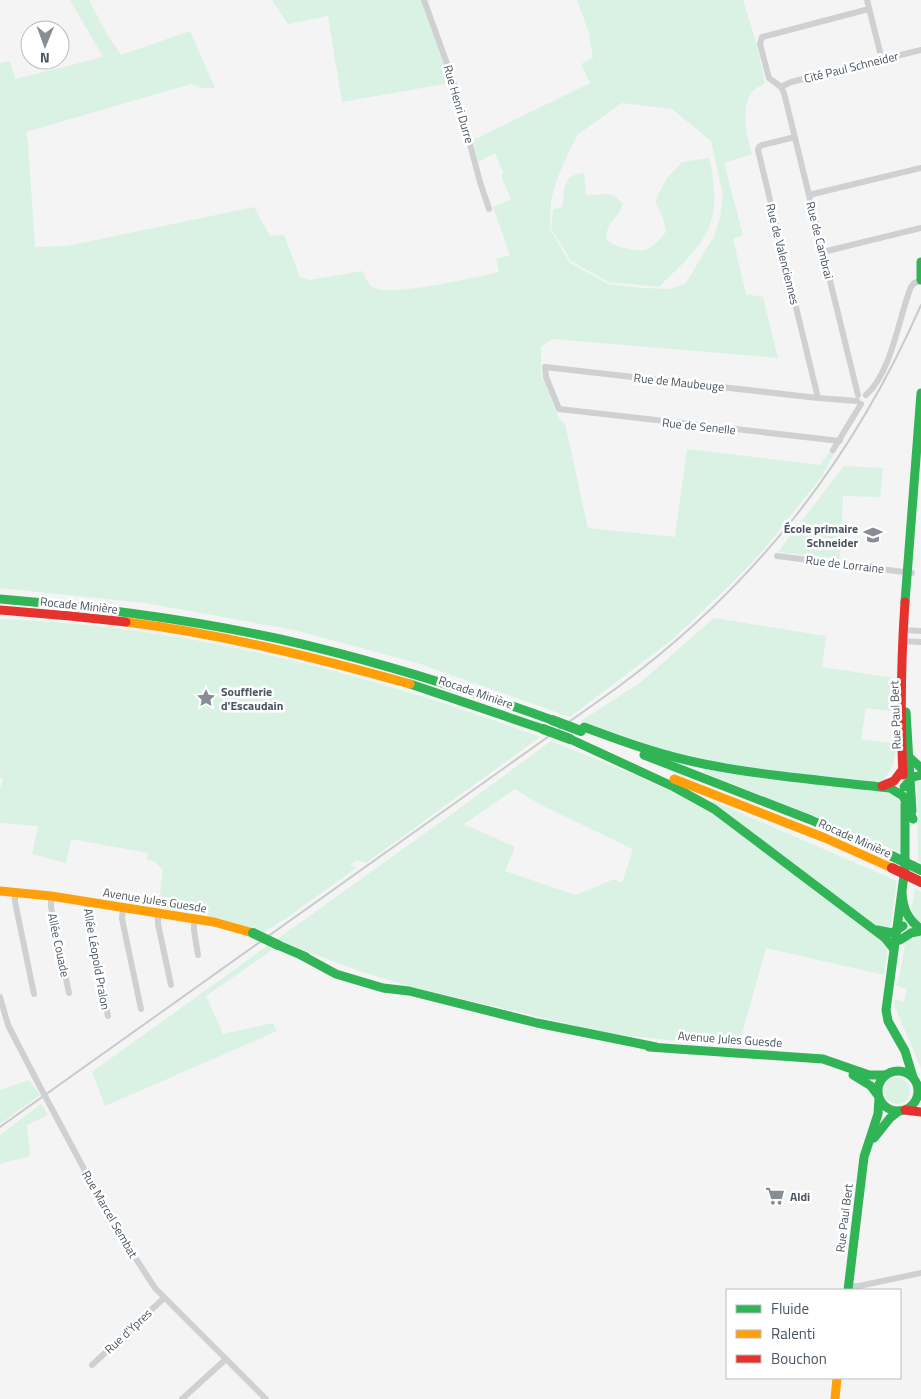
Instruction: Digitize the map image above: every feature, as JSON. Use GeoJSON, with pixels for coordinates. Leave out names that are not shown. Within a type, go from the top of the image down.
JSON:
{"type":"FeatureCollection","features":[{"type":"Feature","properties":{"kind":"main road"},"geometry":{"type":"LineString","coordinates":[[921,262],[921,281]]}},
{"type":"Feature","properties":{"kind":"main road","name":"Rue Paul Bert"},"geometry":{"type":"LineString","coordinates":[[898,937],[905,913],[912,864],[913,819],[903,769],[900,723],[921,393]]}},
{"type":"Feature","properties":{"kind":"main road"},"geometry":{"type":"LineString","coordinates":[[0,594],[44,598],[62,604]]}},
{"type":"Feature","properties":{"kind":"main road","name":"Rocade Minière"},"geometry":{"type":"LineString","coordinates":[[0,599],[62,604],[178,618],[304,643],[395,667],[582,729],[810,820],[921,870]]}},
{"type":"Feature","properties":{"kind":"main road","name":"Rocade Minière"},"geometry":{"type":"LineString","coordinates":[[0,610],[73,616],[157,627],[278,649],[349,666],[414,685],[570,739],[813,833],[921,882]]}},
{"type":"Feature","properties":{"kind":"main road","name":"Rue Paul Bert"},"geometry":{"type":"LineString","coordinates":[[904,641],[909,757],[906,788],[906,851],[898,937],[886,1001],[886,1014],[890,1027],[905,1051],[913,1077]]}},
{"type":"Feature","properties":{"kind":"main road"},"geometry":{"type":"LineString","coordinates":[[582,729],[644,749],[713,766],[881,786],[899,792],[921,776]]}},
{"type":"Feature","properties":{"kind":"main road"},"geometry":{"type":"LineString","coordinates":[[570,739],[682,791],[714,809],[873,928],[898,937],[921,930]]}},
{"type":"Feature","properties":{"kind":"main road"},"geometry":{"type":"LineString","coordinates":[[909,757],[921,768]]}},
{"type":"Feature","properties":{"kind":"main road"},"geometry":{"type":"LineString","coordinates":[[881,786],[894,781],[903,769]]}},
{"type":"Feature","properties":{"kind":"main road"},"geometry":{"type":"LineString","coordinates":[[906,788],[913,819]]}},
{"type":"Feature","properties":{"kind":"main road","name":"Avenue Jules Guesde"},"geometry":{"type":"LineString","coordinates":[[0,891],[51,896],[222,924],[253,933],[301,955],[352,974],[409,991],[537,1023],[630,1043],[656,1047],[831,1060],[867,1075],[888,1073]]}},
{"type":"Feature","properties":{"kind":"main road"},"geometry":{"type":"LineString","coordinates":[[902,893],[905,913],[921,930]]}},
{"type":"Feature","properties":{"kind":"main road"},"geometry":{"type":"LineString","coordinates":[[873,928],[898,937]]}},
{"type":"Feature","properties":{"kind":"main road"},"geometry":{"type":"LineString","coordinates":[[900,1044],[899,1060],[879,1082],[878,1096],[886,1107],[921,1112]]}},
{"type":"Feature","properties":{"kind":"main road","name":"Avenue Jules Guesde"},"geometry":{"type":"LineString","coordinates":[[803,1057],[854,1076],[871,1086],[878,1096]]}},
{"type":"Feature","properties":{"kind":"main road"},"geometry":{"type":"LineString","coordinates":[[866,1148],[890,1118],[914,1103],[920,1094],[913,1077],[902,1070],[888,1073]]}},
{"type":"Feature","properties":{"kind":"main road","name":"Rue Paul Bert"},"geometry":{"type":"LineString","coordinates":[[848,1288],[866,1148],[878,1118],[878,1096]]}},
{"type":"Feature","properties":{"kind":"main road"},"geometry":{"type":"LineString","coordinates":[[835,1399],[837,1379]]}},
{"type":"Feature","properties":{"kind":"street","name":"Rue Henri Durre"},"geometry":{"type":"LineString","coordinates":[[424,0],[455,84],[480,182],[489,209]]}},
{"type":"Feature","properties":{"kind":"street"},"geometry":{"type":"LineString","coordinates":[[867,0],[882,60]]}},
{"type":"Feature","properties":{"kind":"street"},"geometry":{"type":"LineString","coordinates":[[781,86],[769,78],[760,44],[762,37],[869,9]]}},
{"type":"Feature","properties":{"kind":"street","name":"Cité Paul Schneider"},"geometry":{"type":"LineString","coordinates":[[781,86],[921,50]]}},
{"type":"Feature","properties":{"kind":"street","name":"Rue de Cambrai"},"geometry":{"type":"LineString","coordinates":[[781,86],[859,400]]}},
{"type":"Feature","properties":{"kind":"street","name":"Rue de Valenciennes"},"geometry":{"type":"LineString","coordinates":[[795,137],[760,146],[758,150],[818,398]]}},
{"type":"Feature","properties":{"kind":"street"},"geometry":{"type":"LineString","coordinates":[[809,195],[921,168]]}},
{"type":"Feature","properties":{"kind":"street"},"geometry":{"type":"LineString","coordinates":[[823,252],[921,228]]}},
{"type":"Feature","properties":{"kind":"street"},"geometry":{"type":"LineString","coordinates":[[833,450],[840,441],[859,400],[866,401],[866,396],[872,389],[886,363],[910,287],[914,283],[921,281]]}},
{"type":"Feature","properties":{"kind":"street","name":"Rue de Maubeuge"},"geometry":{"type":"LineString","coordinates":[[559,409],[546,377],[545,368],[818,398],[859,400]]}},
{"type":"Feature","properties":{"kind":"street","name":"Rue de Senelle"},"geometry":{"type":"LineString","coordinates":[[559,409],[840,441]]}},
{"type":"Feature","properties":{"kind":"street","name":"Rue de Lorraine"},"geometry":{"type":"LineString","coordinates":[[777,556],[909,572]]}},
{"type":"Feature","properties":{"kind":"street"},"geometry":{"type":"LineString","coordinates":[[905,630],[921,631]]}},
{"type":"Feature","properties":{"kind":"street"},"geometry":{"type":"LineString","coordinates":[[904,641],[921,642]]}},
{"type":"Feature","properties":{"kind":"street"},"geometry":{"type":"LineString","coordinates":[[15,892],[15,902],[34,994]]}},
{"type":"Feature","properties":{"kind":"street","name":"Allée Couade"},"geometry":{"type":"LineString","coordinates":[[51,896],[50,904],[69,993]]}},
{"type":"Feature","properties":{"kind":"street","name":"Allée Léopold Pralon"},"geometry":{"type":"LineString","coordinates":[[87,902],[87,914],[108,1016]]}},
{"type":"Feature","properties":{"kind":"street"},"geometry":{"type":"LineString","coordinates":[[123,908],[122,920],[141,1009]]}},
{"type":"Feature","properties":{"kind":"street"},"geometry":{"type":"LineString","coordinates":[[158,913],[158,924],[171,985]]}},
{"type":"Feature","properties":{"kind":"street"},"geometry":{"type":"LineString","coordinates":[[194,919],[198,955]]}},
{"type":"Feature","properties":{"kind":"street","name":"Rue Marcel Sembat"},"geometry":{"type":"LineString","coordinates":[[0,997],[2,1018],[114,1225],[137,1261],[164,1298],[266,1399]]}},
{"type":"Feature","properties":{"kind":"street"},"geometry":{"type":"LineString","coordinates":[[848,1288],[921,1273]]}},
{"type":"Feature","properties":{"kind":"street","name":"Rue d'Ypres"},"geometry":{"type":"LineString","coordinates":[[92,1365],[164,1298]]}},
{"type":"Feature","properties":{"kind":"street"},"geometry":{"type":"LineString","coordinates":[[182,1399],[226,1359]]}},
{"type":"Feature","properties":{"kind":"green space"},"geometry":{"type":"Polygon","coordinates":[[[70,0],[89,0],[108,36],[121,55],[190,31],[215,88],[200,88],[191,84],[26,132],[35,247],[67,246],[254,207],[270,236],[284,235],[300,277],[310,280],[362,271],[373,287],[383,290],[397,290],[434,286],[499,272],[496,259],[510,255],[493,207],[511,199],[501,176],[503,172],[495,153],[478,162],[473,140],[590,83],[581,64],[593,58],[588,30],[577,0],[743,0],[756,42],[765,83],[752,92],[746,107],[748,139],[752,154],[724,163],[743,235],[733,239],[746,294],[763,297],[778,358],[552,339],[541,347],[541,374],[559,419],[565,424],[588,528],[675,537],[687,449],[820,465],[833,447],[836,450],[822,476],[761,553],[733,582],[673,639],[570,717],[417,663],[294,630],[145,603],[0,588],[0,63],[10,61],[15,79],[51,70],[70,70],[70,65],[103,57],[70,0]],[[622,103],[577,135],[558,176],[551,200],[550,229],[570,263],[608,284],[671,289],[686,283],[714,236],[720,218],[723,195],[711,141],[672,109],[622,103]]]}},
{"type":"Feature","properties":{"kind":"green space"},"geometry":{"type":"Polygon","coordinates":[[[272,0],[421,0],[437,41],[450,83],[342,102],[328,16],[288,24],[272,0]]]}},
{"type":"Feature","properties":{"kind":"green space"},"geometry":{"type":"Polygon","coordinates":[[[709,158],[714,184],[714,211],[709,227],[693,252],[659,287],[608,282],[571,261],[551,228],[553,210],[562,207],[564,188],[568,180],[572,176],[584,173],[586,194],[609,194],[623,204],[608,228],[606,239],[617,246],[632,250],[648,249],[657,243],[666,232],[663,218],[655,201],[667,178],[682,162],[709,158]]]}},
{"type":"Feature","properties":{"kind":"green space"},"geometry":{"type":"Polygon","coordinates":[[[844,466],[883,468],[880,497],[843,496],[840,559],[778,552],[844,466]]]}},
{"type":"Feature","properties":{"kind":"green space"},"geometry":{"type":"Polygon","coordinates":[[[714,618],[826,636],[822,667],[894,678],[896,712],[866,708],[861,739],[897,744],[893,765],[884,780],[900,802],[901,853],[807,813],[704,773],[708,761],[669,752],[581,721],[641,682],[714,618]]]}},
{"type":"Feature","properties":{"kind":"green space"},"geometry":{"type":"Polygon","coordinates":[[[0,619],[69,623],[138,631],[274,656],[409,692],[540,737],[366,863],[357,860],[350,865],[356,868],[263,933],[207,915],[166,909],[160,893],[163,870],[154,861],[147,860],[148,853],[71,839],[66,863],[32,854],[38,826],[0,823],[0,789],[3,780],[0,778],[0,619]]]}},
{"type":"Feature","properties":{"kind":"green space"},"geometry":{"type":"Polygon","coordinates":[[[551,741],[642,778],[703,809],[713,801],[897,881],[884,975],[766,948],[740,1041],[723,1046],[612,1034],[586,1028],[409,986],[362,972],[276,940],[551,741]],[[515,789],[464,824],[515,847],[505,871],[576,895],[614,879],[622,883],[633,849],[541,805],[515,789]]]}},
{"type":"Feature","properties":{"kind":"green space"},"geometry":{"type":"Polygon","coordinates":[[[921,780],[921,863],[918,861],[917,781],[921,780]]]}},
{"type":"Feature","properties":{"kind":"green space"},"geometry":{"type":"Polygon","coordinates":[[[915,888],[921,892],[921,1068],[894,1005],[895,999],[904,1002],[907,989],[895,985],[899,978],[915,888]]]}},
{"type":"Feature","properties":{"kind":"green space"},"geometry":{"type":"Polygon","coordinates":[[[267,946],[272,950],[206,996],[223,1034],[273,1023],[277,1031],[105,1106],[92,1072],[267,946]]]}},
{"type":"Feature","properties":{"kind":"green space"},"geometry":{"type":"Polygon","coordinates":[[[897,1078],[906,1082],[910,1091],[906,1100],[897,1104],[888,1100],[884,1091],[888,1082],[897,1078]]]}},
{"type":"Feature","properties":{"kind":"green space"},"geometry":{"type":"Polygon","coordinates":[[[29,1080],[40,1095],[0,1124],[0,1090],[29,1080]]]}},
{"type":"Feature","properties":{"kind":"green space"},"geometry":{"type":"Polygon","coordinates":[[[41,1104],[48,1115],[27,1125],[30,1156],[0,1164],[0,1135],[41,1104]]]}},
{"type":"Feature","properties":{"kind":"railway"},"geometry":{"type":"LineString","coordinates":[[0,1127],[618,687],[668,648],[714,606],[756,563],[795,516],[831,467],[864,416],[894,362],[921,305]]}},
{"type":"Feature","properties":{"kind":"traffic: fast"},"geometry":{"type":"LineString","coordinates":[[921,262],[921,280]]}},
{"type":"Feature","properties":{"kind":"traffic: fast"},"geometry":{"type":"LineString","coordinates":[[905,602],[921,393]]}},
{"type":"Feature","properties":{"kind":"traffic: fast"},"geometry":{"type":"LineString","coordinates":[[0,599],[141,614],[211,625],[280,639],[417,675],[552,720]]}},
{"type":"Feature","properties":{"kind":"traffic: fast"},"geometry":{"type":"LineString","coordinates":[[410,684],[543,729]]}},
{"type":"Feature","properties":{"kind":"traffic: fast"},"geometry":{"type":"LineString","coordinates":[[906,712],[912,811]]}},
{"type":"Feature","properties":{"kind":"traffic: fast"},"geometry":{"type":"LineString","coordinates":[[552,720],[581,731]]}},
{"type":"Feature","properties":{"kind":"traffic: fast"},"geometry":{"type":"LineString","coordinates":[[584,727],[659,753],[704,764],[773,775],[890,788],[903,796],[913,819]]}},
{"type":"Feature","properties":{"kind":"traffic: fast"},"geometry":{"type":"LineString","coordinates":[[543,729],[570,739]]}},
{"type":"Feature","properties":{"kind":"traffic: fast"},"geometry":{"type":"LineString","coordinates":[[570,739],[674,787],[714,809],[885,938],[893,948]]}},
{"type":"Feature","properties":{"kind":"traffic: fast"},"geometry":{"type":"LineString","coordinates":[[644,755],[811,820],[892,856]]}},
{"type":"Feature","properties":{"kind":"traffic: fast"},"geometry":{"type":"LineString","coordinates":[[909,757],[921,768]]}},
{"type":"Feature","properties":{"kind":"traffic: fast"},"geometry":{"type":"LineString","coordinates":[[904,787],[913,777],[921,775]]}},
{"type":"Feature","properties":{"kind":"traffic: fast"},"geometry":{"type":"LineString","coordinates":[[905,804],[905,868],[886,1010],[888,1021],[905,1051],[913,1077]]}},
{"type":"Feature","properties":{"kind":"traffic: fast"},"geometry":{"type":"LineString","coordinates":[[892,856],[921,870]]}},
{"type":"Feature","properties":{"kind":"traffic: fast"},"geometry":{"type":"LineString","coordinates":[[902,893],[907,914],[921,929]]}},
{"type":"Feature","properties":{"kind":"traffic: fast"},"geometry":{"type":"LineString","coordinates":[[877,930],[892,933],[903,926]]}},
{"type":"Feature","properties":{"kind":"traffic: fast"},"geometry":{"type":"LineString","coordinates":[[900,940],[911,933],[921,931]]}},
{"type":"Feature","properties":{"kind":"traffic: fast"},"geometry":{"type":"LineString","coordinates":[[253,933],[278,945]]}},
{"type":"Feature","properties":{"kind":"traffic: fast"},"geometry":{"type":"LineString","coordinates":[[278,945],[306,957]]}},
{"type":"Feature","properties":{"kind":"traffic: fast"},"geometry":{"type":"LineString","coordinates":[[301,955],[336,974],[383,988],[409,991],[537,1023],[656,1047]]}},
{"type":"Feature","properties":{"kind":"traffic: fast"},"geometry":{"type":"LineString","coordinates":[[649,1047],[823,1059],[869,1075],[885,1075]]}},
{"type":"Feature","properties":{"kind":"traffic: fast"},"geometry":{"type":"LineString","coordinates":[[902,1071],[909,1074],[915,1080],[918,1091],[917,1099],[909,1108],[902,1111],[894,1111],[887,1108],[879,1099],[878,1087],[881,1080],[890,1072],[902,1071]]}},
{"type":"Feature","properties":{"kind":"traffic: fast"},"geometry":{"type":"LineString","coordinates":[[853,1075],[871,1086],[877,1094]]}},
{"type":"Feature","properties":{"kind":"traffic: fast"},"geometry":{"type":"LineString","coordinates":[[848,1289],[864,1157],[878,1114],[879,1098]]}},
{"type":"Feature","properties":{"kind":"traffic: fast"},"geometry":{"type":"LineString","coordinates":[[874,1138],[890,1118],[899,1111]]}},
{"type":"Feature","properties":{"kind":"traffic: slow"},"geometry":{"type":"LineString","coordinates":[[126,622],[234,640],[410,684]]}},
{"type":"Feature","properties":{"kind":"traffic: slow"},"geometry":{"type":"LineString","coordinates":[[674,779],[825,838],[892,868]]}},
{"type":"Feature","properties":{"kind":"traffic: slow"},"geometry":{"type":"LineString","coordinates":[[0,891],[51,896],[214,922],[253,933]]}},
{"type":"Feature","properties":{"kind":"traffic: slow"},"geometry":{"type":"LineString","coordinates":[[835,1399],[837,1379]]}},
{"type":"Feature","properties":{"kind":"traffic: jam"},"geometry":{"type":"LineString","coordinates":[[903,775],[901,689],[905,602]]}},
{"type":"Feature","properties":{"kind":"traffic: jam"},"geometry":{"type":"LineString","coordinates":[[0,610],[126,622]]}},
{"type":"Feature","properties":{"kind":"traffic: jam"},"geometry":{"type":"LineString","coordinates":[[882,786],[894,781],[903,769]]}},
{"type":"Feature","properties":{"kind":"traffic: jam"},"geometry":{"type":"LineString","coordinates":[[892,868],[921,882]]}},
{"type":"Feature","properties":{"kind":"traffic: jam"},"geometry":{"type":"LineString","coordinates":[[905,1110],[921,1112]]}},
{"type":"Feature","properties":{"kind":"place","name":"École primaire Schneider"},"geometry":{"type":"Point","coordinates":[873,535]}},
{"type":"Feature","properties":{"kind":"place","name":"Soufflerie d'Escaudain"},"geometry":{"type":"Point","coordinates":[206,698]}},
{"type":"Feature","properties":{"kind":"place","name":"Aldi"},"geometry":{"type":"Point","coordinates":[775,1196]}}]}
